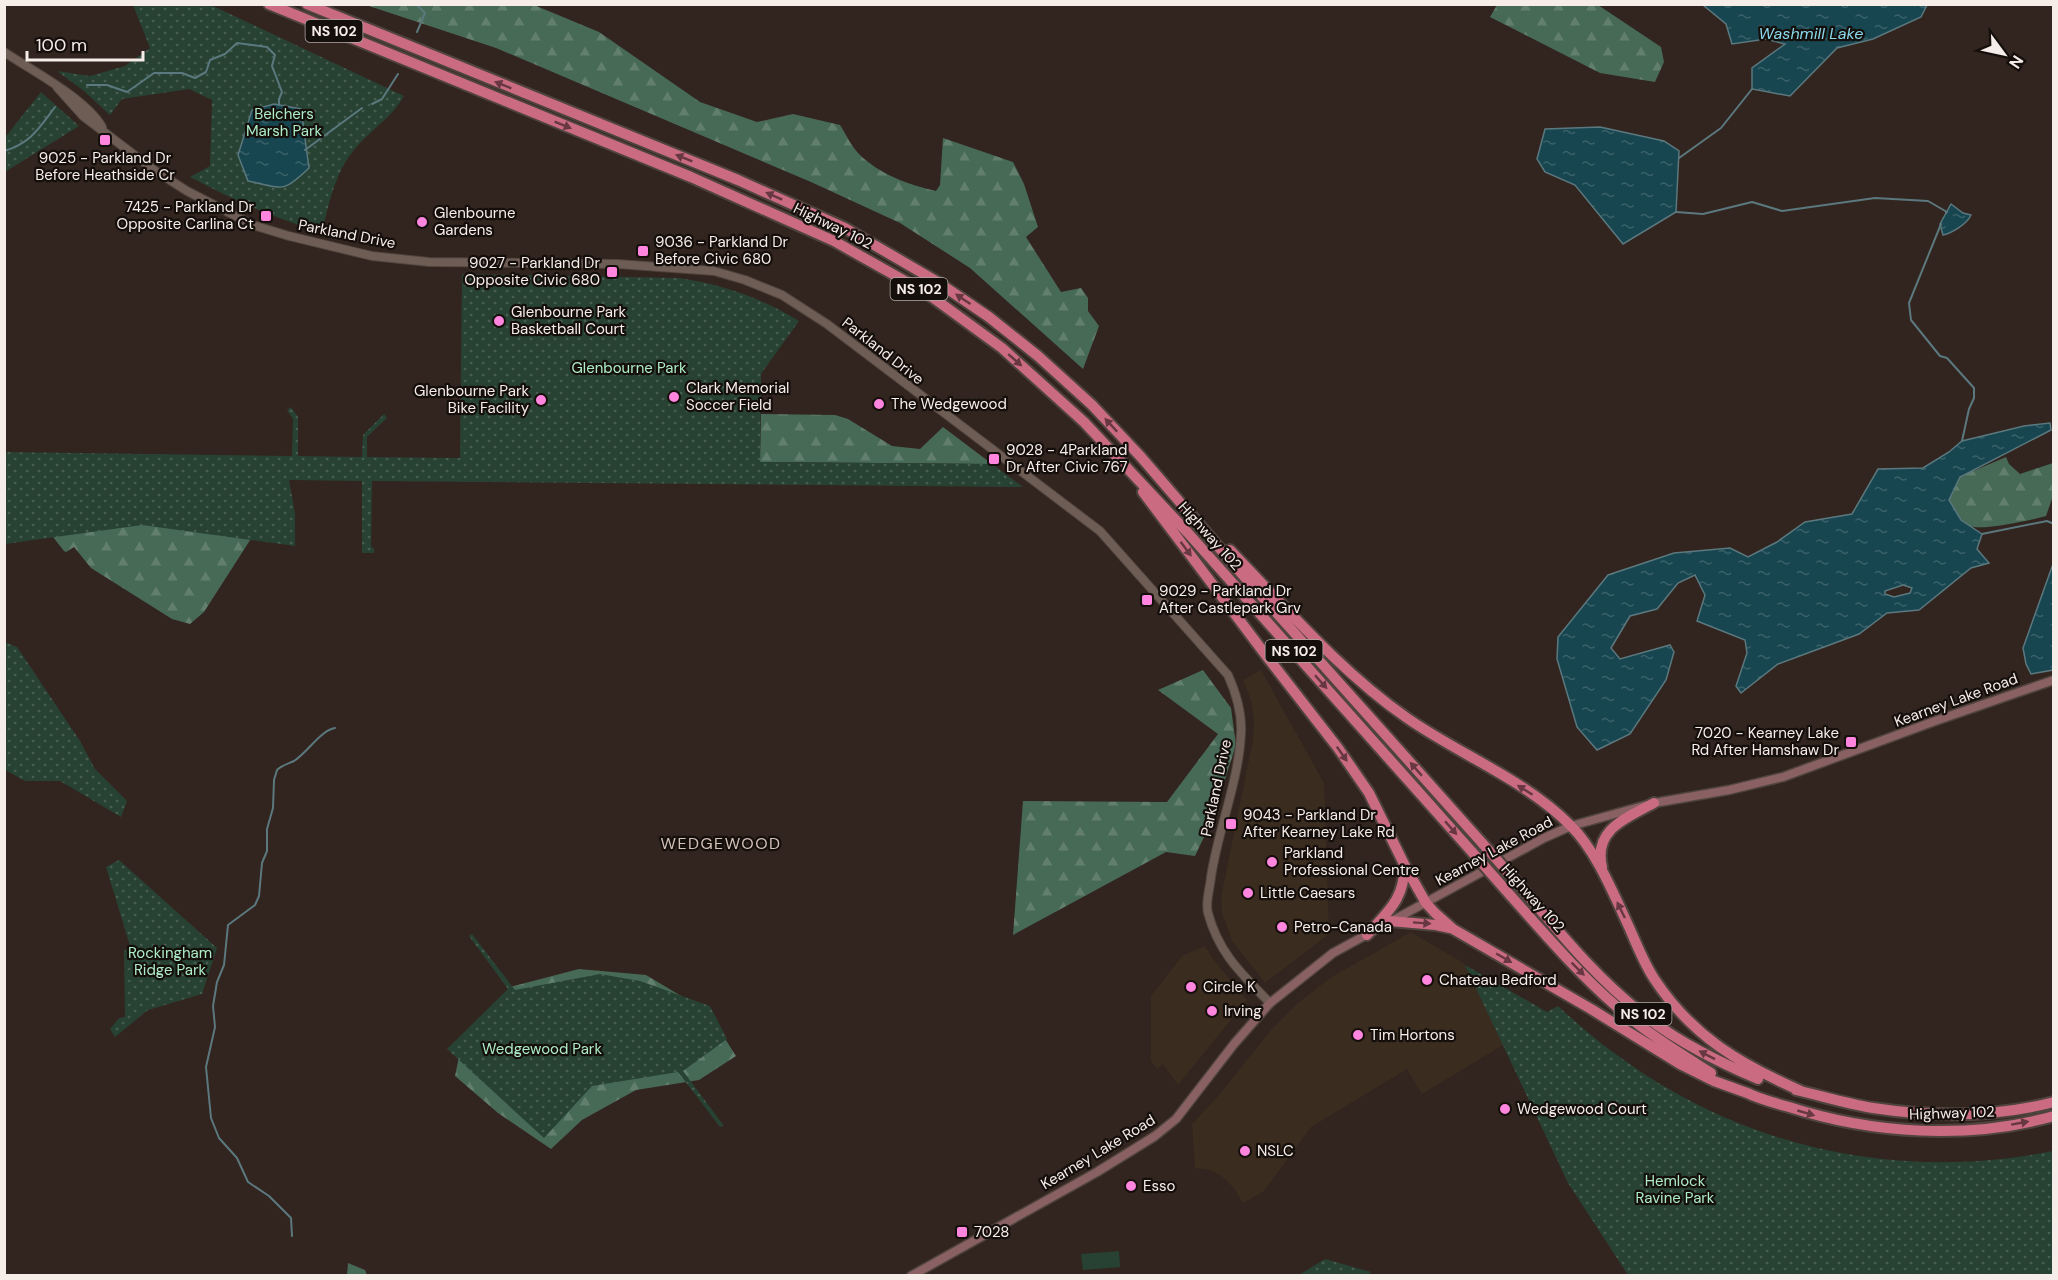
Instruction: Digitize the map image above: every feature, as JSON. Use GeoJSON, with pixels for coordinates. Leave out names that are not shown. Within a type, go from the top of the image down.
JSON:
{"type":"FeatureCollection","features":[{"type":"Feature","properties":{"kind":"highway","name":"Highway 102"},"geometry":{"type":"LineString","coordinates":[[269,4],[691,177],[834,241],[928,294],[1002,348],[1058,397],[1113,452],[1564,956],[1615,1005],[1667,1046],[1750,1094],[1831,1120],[1902,1130],[1973,1130],[2054,1116]]}},
{"type":"Feature","properties":{"kind":"highway","name":"Highway 102"},"geometry":{"type":"LineString","coordinates":[[307,4],[738,180],[845,228],[936,281],[989,317],[1092,405],[1165,484],[1233,564],[1576,951],[1645,1016],[1689,1045],[1729,1066],[1770,1083],[1873,1108],[1939,1114],[2006,1111],[2054,1101]]}},
{"type":"Feature","properties":{"kind":"highway"},"geometry":{"type":"LineString","coordinates":[[1113,452],[1370,793],[1405,866],[1426,903],[1453,929],[1591,1009],[1680,1065],[1750,1094]]}},
{"type":"Feature","properties":{"kind":"highway"},"geometry":{"type":"LineString","coordinates":[[1165,484],[1366,687],[1409,719],[1544,802],[1571,826],[1589,850],[1605,879],[1654,979],[1678,1011],[1715,1044],[1738,1060],[1801,1091]]}},
{"type":"Feature","properties":{"kind":"highway"},"geometry":{"type":"LineString","coordinates":[[1605,879],[1599,856],[1602,842],[1609,830],[1654,803]]}},
{"type":"Feature","properties":{"kind":"highway"},"geometry":{"type":"LineString","coordinates":[[1367,935],[1400,895],[1405,866]]}},
{"type":"Feature","properties":{"kind":"highway"},"geometry":{"type":"LineString","coordinates":[[1390,921],[1436,925],[1453,929]]}},
{"type":"Feature","properties":{"kind":"main road","name":"Kearney Lake Road"},"geometry":{"type":"LineString","coordinates":[[911,1275],[1097,1172],[1155,1136],[1176,1119],[1234,1044],[1270,1003],[1333,953],[1544,838],[1571,826],[1654,803],[1729,790],[1783,777],[2054,680]]}},
{"type":"Feature","properties":{"kind":"street","name":"Parkland Drive"},"geometry":{"type":"LineString","coordinates":[[4,52],[89,110],[104,131],[154,171],[253,225],[334,248],[372,256],[429,262],[655,266],[714,271],[745,280],[783,295],[827,324],[904,384],[1003,456],[1100,531],[1228,675],[1238,701],[1241,732],[1238,757],[1213,865],[1207,910],[1220,947],[1238,970],[1270,1003]]}},
{"type":"Feature","properties":{"kind":"shaded area"},"geometry":{"type":"Polygon","coordinates":[[[1261,670],[1324,783],[1329,934],[1265,983],[1232,941],[1222,913],[1221,897],[1253,740],[1254,720],[1251,700],[1243,680],[1261,670]]]}},
{"type":"Feature","properties":{"kind":"shaded area"},"geometry":{"type":"Polygon","coordinates":[[[1411,932],[1465,964],[1503,1045],[1422,1094],[1407,1069],[1311,1127],[1264,1191],[1243,1203],[1233,1187],[1223,1177],[1210,1170],[1195,1168],[1192,1124],[1219,1095],[1272,1029],[1298,1003],[1330,978],[1411,932]]]}},
{"type":"Feature","properties":{"kind":"shaded area"},"geometry":{"type":"Polygon","coordinates":[[[1205,946],[1247,1000],[1178,1085],[1163,1064],[1157,1069],[1151,1061],[1151,996],[1182,956],[1205,946]]]}},
{"type":"Feature","properties":{"kind":"green space","name":"Belchers Marsh Park"},"geometry":{"type":"Polygon","coordinates":[[[133,5],[211,5],[404,96],[389,115],[360,143],[345,163],[335,184],[322,232],[255,208],[190,177],[210,166],[212,100],[189,89],[122,99],[110,115],[84,91],[57,71],[90,76],[125,66],[150,48],[133,5]]]}},
{"type":"Feature","properties":{"kind":"green space"},"geometry":{"type":"Polygon","coordinates":[[[366,5],[534,5],[599,32],[700,102],[757,122],[793,114],[840,125],[856,151],[867,161],[885,173],[915,186],[936,191],[940,185],[943,138],[1013,162],[1024,184],[1038,227],[1026,237],[1061,292],[1081,288],[1088,298],[1088,311],[1099,326],[1083,369],[970,268],[900,223],[811,182],[496,48],[366,5]]]}},
{"type":"Feature","properties":{"kind":"green space"},"geometry":{"type":"Polygon","coordinates":[[[1497,5],[1598,5],[1661,47],[1664,62],[1655,82],[1600,73],[1490,17],[1497,5]]]}},
{"type":"Feature","properties":{"kind":"green space"},"geometry":{"type":"Polygon","coordinates":[[[41,92],[79,126],[5,172],[5,136],[41,92]]]}},
{"type":"Feature","properties":{"kind":"green space","name":"Glenbourne Park"},"geometry":{"type":"Polygon","coordinates":[[[462,274],[678,278],[741,293],[770,305],[799,321],[761,374],[760,462],[992,464],[1023,487],[372,481],[371,547],[374,548],[374,553],[362,553],[362,481],[289,480],[295,513],[295,546],[142,525],[5,544],[5,452],[292,456],[293,419],[287,410],[291,407],[298,417],[298,456],[362,457],[363,435],[384,414],[387,418],[367,437],[367,457],[460,458],[462,274]]]}},
{"type":"Feature","properties":{"kind":"green space"},"geometry":{"type":"Polygon","coordinates":[[[761,414],[835,415],[848,419],[892,446],[920,449],[943,427],[992,464],[760,462],[761,414]]]}},
{"type":"Feature","properties":{"kind":"green space"},"geometry":{"type":"Polygon","coordinates":[[[2006,457],[2009,464],[2020,474],[2053,463],[2053,496],[2046,516],[1995,526],[1976,527],[1966,524],[1949,500],[1959,477],[2006,457]]]}},
{"type":"Feature","properties":{"kind":"green space"},"geometry":{"type":"Polygon","coordinates":[[[70,499],[254,534],[204,612],[190,624],[172,619],[91,568],[74,547],[64,551],[53,537],[70,499]]]}},
{"type":"Feature","properties":{"kind":"green space"},"geometry":{"type":"Polygon","coordinates":[[[4,642],[17,647],[80,741],[95,769],[127,801],[121,817],[60,781],[25,781],[5,770],[4,642]]]}},
{"type":"Feature","properties":{"kind":"green space"},"geometry":{"type":"Polygon","coordinates":[[[1203,670],[1231,708],[1236,745],[1212,820],[1195,856],[1166,852],[1013,935],[1023,801],[1167,802],[1218,734],[1158,690],[1203,670]]]}},
{"type":"Feature","properties":{"kind":"green space","name":"Rockingham Ridge Park"},"geometry":{"type":"Polygon","coordinates":[[[119,860],[217,948],[202,994],[148,1010],[115,1037],[110,1029],[119,1018],[125,1017],[124,950],[131,949],[106,867],[119,860]]]}},
{"type":"Feature","properties":{"kind":"green space","name":"Wedgewood Park"},"geometry":{"type":"Polygon","coordinates":[[[472,934],[515,990],[600,974],[640,981],[710,1006],[727,1039],[683,1071],[724,1126],[720,1127],[678,1072],[592,1086],[544,1138],[447,1049],[508,989],[469,936],[472,934]]]}},
{"type":"Feature","properties":{"kind":"green space","name":"Hemlock Ravine Park"},"geometry":{"type":"Polygon","coordinates":[[[1465,965],[1547,1012],[1558,1006],[1611,1051],[1667,1088],[1726,1118],[1788,1140],[1852,1155],[1917,1162],[1985,1160],[2053,1151],[2053,1275],[1628,1275],[1568,1183],[1465,965]]]}},
{"type":"Feature","properties":{"kind":"green space","name":"Wedgewood Park"},"geometry":{"type":"Polygon","coordinates":[[[579,969],[646,975],[708,1012],[736,1056],[699,1080],[636,1090],[582,1120],[551,1149],[498,1113],[455,1076],[461,1047],[510,987],[579,969]]]}},
{"type":"Feature","properties":{"kind":"green space"},"geometry":{"type":"Polygon","coordinates":[[[1119,1251],[1120,1267],[1083,1270],[1081,1254],[1119,1251]]]}},
{"type":"Feature","properties":{"kind":"green space"},"geometry":{"type":"Polygon","coordinates":[[[1325,1259],[1371,1272],[1368,1275],[1299,1275],[1325,1259]]]}},
{"type":"Feature","properties":{"kind":"green space"},"geometry":{"type":"Polygon","coordinates":[[[348,1263],[365,1270],[367,1275],[347,1275],[348,1263]]]}},
{"type":"Feature","properties":{"kind":"water","name":"Washmill Lake"},"geometry":{"type":"Polygon","coordinates":[[[1703,5],[1927,5],[1921,17],[1873,39],[1837,48],[1790,96],[1752,89],[1752,68],[1785,44],[1766,39],[1732,44],[1726,24],[1703,5]]]}},
{"type":"Feature","properties":{"kind":"water"},"geometry":{"type":"Polygon","coordinates":[[[274,104],[301,109],[309,168],[293,182],[282,187],[248,181],[238,155],[252,110],[274,104]]]}},
{"type":"Feature","properties":{"kind":"water"},"geometry":{"type":"Polygon","coordinates":[[[1600,127],[1664,141],[1679,151],[1676,212],[1623,244],[1575,185],[1545,172],[1537,159],[1545,129],[1600,127]]]}},
{"type":"Feature","properties":{"kind":"water"},"geometry":{"type":"Polygon","coordinates":[[[1951,204],[1963,213],[1971,215],[1959,228],[1943,235],[1940,224],[1951,204]]]}},
{"type":"Feature","properties":{"kind":"water"},"geometry":{"type":"Polygon","coordinates":[[[2050,423],[2051,430],[1960,477],[1949,500],[1961,520],[1982,534],[1977,549],[1989,563],[1971,568],[1919,610],[1887,613],[1859,634],[1778,664],[1741,693],[1736,686],[1747,653],[1745,640],[1697,621],[1705,595],[1695,575],[1678,583],[1657,609],[1630,616],[1611,648],[1620,659],[1670,645],[1674,652],[1666,680],[1630,734],[1597,750],[1577,727],[1557,659],[1558,637],[1608,575],[1674,553],[1730,548],[1748,557],[1777,542],[1805,522],[1852,514],[1878,469],[1923,468],[1962,441],[2024,426],[2050,423]],[[1903,585],[1885,591],[1885,594],[1894,597],[1910,593],[1912,588],[1903,585]]]}},
{"type":"Feature","properties":{"kind":"water"},"geometry":{"type":"Polygon","coordinates":[[[2053,564],[2053,670],[2031,674],[2026,664],[2023,648],[2053,564]]]}},
{"type":"Feature","properties":{"kind":"waterway"},"geometry":{"type":"LineString","coordinates":[[416,4],[425,13],[417,32]]}},
{"type":"Feature","properties":{"kind":"waterway"},"geometry":{"type":"LineString","coordinates":[[87,85],[107,85],[127,92],[154,73],[182,73],[195,78],[206,72],[210,60],[225,54],[237,43],[267,47],[275,55],[272,66],[282,92],[279,105]]}},
{"type":"Feature","properties":{"kind":"waterway"},"geometry":{"type":"LineString","coordinates":[[372,104],[382,99],[398,74]]}},
{"type":"Feature","properties":{"kind":"waterway"},"geometry":{"type":"LineString","coordinates":[[1679,158],[1721,128],[1752,89]]}},
{"type":"Feature","properties":{"kind":"waterway"},"geometry":{"type":"LineString","coordinates":[[4,151],[28,139],[55,107]]}},
{"type":"Feature","properties":{"kind":"waterway"},"geometry":{"type":"LineString","coordinates":[[305,150],[362,108]]}},
{"type":"Feature","properties":{"kind":"waterway"},"geometry":{"type":"LineString","coordinates":[[1676,212],[1703,214],[1752,202],[1782,211],[1875,198],[1928,201],[1946,213]]}},
{"type":"Feature","properties":{"kind":"waterway"},"geometry":{"type":"LineString","coordinates":[[1941,224],[1909,303],[1911,320],[1940,356],[1947,358],[1974,388],[1974,398],[1969,409],[1962,441]]}},
{"type":"Feature","properties":{"kind":"waterway"},"geometry":{"type":"LineString","coordinates":[[1982,534],[2047,521],[2054,524]]}},
{"type":"Feature","properties":{"kind":"waterway"},"geometry":{"type":"LineString","coordinates":[[292,1236],[291,1218],[269,1196],[248,1182],[237,1158],[219,1138],[211,1118],[206,1067],[215,1027],[213,1006],[217,982],[224,965],[228,925],[255,905],[259,896],[277,770],[294,761],[319,737],[335,728]]}},
{"type":"Feature","properties":{"kind":"place","name":"9025 - Parkland Dr Before Heathside Cr"},"geometry":{"type":"Point","coordinates":[105,140]}},
{"type":"Feature","properties":{"kind":"place","name":"7425 - Parkland Dr Opposite Carlina Ct"},"geometry":{"type":"Point","coordinates":[266,216]}},
{"type":"Feature","properties":{"kind":"place","name":"Glenbourne Gardens"},"geometry":{"type":"Point","coordinates":[422,222]}},
{"type":"Feature","properties":{"kind":"place","name":"9036 - Parkland Dr Before Civic 680"},"geometry":{"type":"Point","coordinates":[643,251]}},
{"type":"Feature","properties":{"kind":"place","name":"9027 - Parkland Dr Opposite Civic 680"},"geometry":{"type":"Point","coordinates":[612,272]}},
{"type":"Feature","properties":{"kind":"place","name":"Glenbourne Park Basketball Court"},"geometry":{"type":"Point","coordinates":[499,321]}},
{"type":"Feature","properties":{"kind":"place","name":"Clark Memorial Soccer Field"},"geometry":{"type":"Point","coordinates":[674,397]}},
{"type":"Feature","properties":{"kind":"place","name":"Glenbourne Park Bike Facility"},"geometry":{"type":"Point","coordinates":[541,400]}},
{"type":"Feature","properties":{"kind":"place","name":"The Wedgewood"},"geometry":{"type":"Point","coordinates":[879,404]}},
{"type":"Feature","properties":{"kind":"place","name":"9028 - 4Parkland Dr After Civic 767"},"geometry":{"type":"Point","coordinates":[994,459]}},
{"type":"Feature","properties":{"kind":"place","name":"9029 - Parkland Dr After Castlepark Grv"},"geometry":{"type":"Point","coordinates":[1147,600]}},
{"type":"Feature","properties":{"kind":"place","name":"7020 - Kearney Lake Rd After Hamshaw Dr"},"geometry":{"type":"Point","coordinates":[1851,742]}},
{"type":"Feature","properties":{"kind":"place","name":"9043 - Parkland Dr After Kearney Lake Rd"},"geometry":{"type":"Point","coordinates":[1231,824]}},
{"type":"Feature","properties":{"kind":"place","name":"Parkland Professional Centre"},"geometry":{"type":"Point","coordinates":[1272,862]}},
{"type":"Feature","properties":{"kind":"place","name":"Little Caesars"},"geometry":{"type":"Point","coordinates":[1248,893]}},
{"type":"Feature","properties":{"kind":"place","name":"Petro-Canada"},"geometry":{"type":"Point","coordinates":[1282,927]}},
{"type":"Feature","properties":{"kind":"place","name":"Chateau Bedford"},"geometry":{"type":"Point","coordinates":[1427,980]}},
{"type":"Feature","properties":{"kind":"place","name":"Circle K"},"geometry":{"type":"Point","coordinates":[1191,987]}},
{"type":"Feature","properties":{"kind":"place","name":"Irving"},"geometry":{"type":"Point","coordinates":[1212,1011]}},
{"type":"Feature","properties":{"kind":"place","name":"Tim Hortons"},"geometry":{"type":"Point","coordinates":[1358,1035]}},
{"type":"Feature","properties":{"kind":"place","name":"Wedgewood Court"},"geometry":{"type":"Point","coordinates":[1505,1109]}},
{"type":"Feature","properties":{"kind":"place","name":"NSLC"},"geometry":{"type":"Point","coordinates":[1245,1151]}},
{"type":"Feature","properties":{"kind":"place","name":"Esso"},"geometry":{"type":"Point","coordinates":[1131,1186]}},
{"type":"Feature","properties":{"kind":"place","name":"7028"},"geometry":{"type":"Point","coordinates":[962,1232]}},
{"type":"Feature","properties":{"kind":"district","name":"WEDGEWOOD"},"geometry":{"type":"Point","coordinates":[721,843]}}]}
